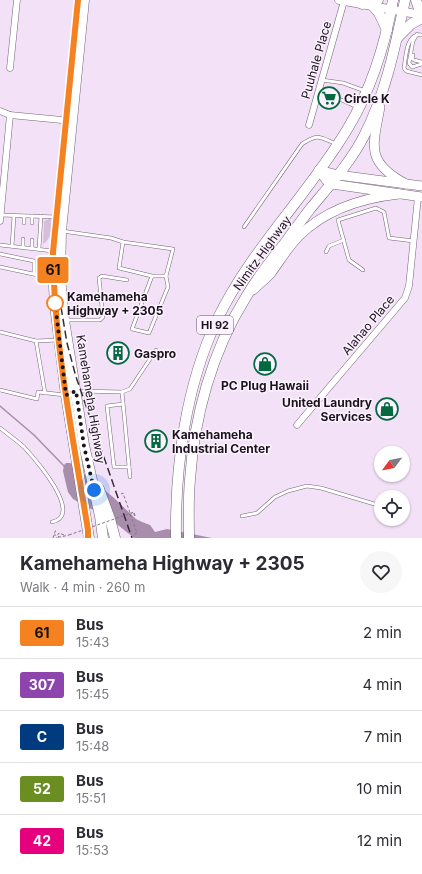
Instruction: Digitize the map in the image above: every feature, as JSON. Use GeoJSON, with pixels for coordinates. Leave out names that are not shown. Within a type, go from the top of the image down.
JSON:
{"type":"FeatureCollection","features":[{"type":"Feature","properties":{"kind":"main road","name":"Kamehameha Highway"},"geometry":{"type":"LineString","coordinates":[[78,0],[69,121],[58,230],[53,252],[53,278],[59,340],[92,476],[103,538]]}},
{"type":"Feature","properties":{"kind":"main road","name":"Kamehameha Highway"},"geometry":{"type":"LineString","coordinates":[[84,0],[57,217],[60,278],[78,468],[88,535]]}},
{"type":"Feature","properties":{"kind":"main road","name":"Nimitz Highway"},"geometry":{"type":"LineString","coordinates":[[189,538],[190,480],[193,457],[202,402],[217,356],[234,318],[246,296],[297,226],[332,184],[364,136],[382,94],[397,38],[405,0]]}},
{"type":"Feature","properties":{"kind":"main road"},"geometry":{"type":"LineString","coordinates":[[397,38],[410,24],[422,16],[416,0]]}},
{"type":"Feature","properties":{"kind":"main road"},"geometry":{"type":"LineString","coordinates":[[362,4],[375,3],[387,30]]}},
{"type":"Feature","properties":{"kind":"main road","name":"Nimitz Highway"},"geometry":{"type":"LineString","coordinates":[[176,538],[176,506],[181,450],[197,372],[205,348],[235,287],[268,239],[338,145],[359,108],[367,92],[377,63],[387,30],[392,5]]}},
{"type":"Feature","properties":{"kind":"main road"},"geometry":{"type":"LineString","coordinates":[[382,94],[374,140],[375,151],[378,161],[384,169],[391,176],[406,184]]}},
{"type":"Feature","properties":{"kind":"main road"},"geometry":{"type":"LineString","coordinates":[[319,170],[338,175],[422,186]]}},
{"type":"Feature","properties":{"kind":"main road"},"geometry":{"type":"LineString","coordinates":[[319,170],[326,180],[332,184],[420,197]]}},
{"type":"Feature","properties":{"kind":"main road"},"geometry":{"type":"LineString","coordinates":[[246,296],[269,274],[300,235],[320,219],[334,211],[357,202],[381,196],[399,194]]}},
{"type":"Feature","properties":{"kind":"main road"},"geometry":{"type":"LineString","coordinates":[[92,476],[110,519],[115,538]]}},
{"type":"Feature","properties":{"kind":"street"},"geometry":{"type":"LineString","coordinates":[[10,68],[17,0]]}},
{"type":"Feature","properties":{"kind":"street"},"geometry":{"type":"LineString","coordinates":[[341,0],[362,4]]}},
{"type":"Feature","properties":{"kind":"street","name":"Puuhale Place"},"geometry":{"type":"LineString","coordinates":[[309,125],[322,80],[341,0]]}},
{"type":"Feature","properties":{"kind":"street"},"geometry":{"type":"LineString","coordinates":[[375,3],[392,5],[403,12],[422,16]]}},
{"type":"Feature","properties":{"kind":"street"},"geometry":{"type":"LineString","coordinates":[[0,111],[10,115],[69,121]]}},
{"type":"Feature","properties":{"kind":"street"},"geometry":{"type":"LineString","coordinates":[[0,215],[10,115]]}},
{"type":"Feature","properties":{"kind":"street","name":"Alahao Place"},"geometry":{"type":"LineString","coordinates":[[297,425],[405,298],[409,286],[420,197]]}},
{"type":"Feature","properties":{"kind":"lane"},"geometry":{"type":"LineString","coordinates":[[417,34],[414,39],[409,63],[412,68],[422,63]]}},
{"type":"Feature","properties":{"kind":"lane"},"geometry":{"type":"LineString","coordinates":[[422,34],[413,36],[409,41],[404,68],[406,71],[422,75]]}},
{"type":"Feature","properties":{"kind":"lane"},"geometry":{"type":"LineString","coordinates":[[414,39],[412,58],[422,63]]}},
{"type":"Feature","properties":{"kind":"lane"},"geometry":{"type":"LineString","coordinates":[[322,80],[347,86],[354,86],[367,92]]}},
{"type":"Feature","properties":{"kind":"lane"},"geometry":{"type":"LineString","coordinates":[[350,90],[354,86]]}},
{"type":"Feature","properties":{"kind":"lane"},"geometry":{"type":"LineString","coordinates":[[354,86],[354,91]]}},
{"type":"Feature","properties":{"kind":"lane"},"geometry":{"type":"LineString","coordinates":[[338,94],[337,98],[340,100],[359,108]]}},
{"type":"Feature","properties":{"kind":"lane"},"geometry":{"type":"LineString","coordinates":[[340,100],[342,96]]}},
{"type":"Feature","properties":{"kind":"lane"},"geometry":{"type":"LineString","coordinates":[[344,101],[346,97]]}},
{"type":"Feature","properties":{"kind":"lane"},"geometry":{"type":"LineString","coordinates":[[348,103],[350,99]]}},
{"type":"Feature","properties":{"kind":"lane"},"geometry":{"type":"LineString","coordinates":[[244,228],[302,144],[312,137],[319,136],[338,145]]}},
{"type":"Feature","properties":{"kind":"lane"},"geometry":{"type":"LineString","coordinates":[[363,270],[349,260],[338,220],[376,208],[384,212],[389,238],[414,241]]}},
{"type":"Feature","properties":{"kind":"lane"},"geometry":{"type":"LineString","coordinates":[[0,215],[57,217]]}},
{"type":"Feature","properties":{"kind":"lane"},"geometry":{"type":"LineString","coordinates":[[12,246],[14,216]]}},
{"type":"Feature","properties":{"kind":"lane"},"geometry":{"type":"LineString","coordinates":[[24,216],[24,223]]}},
{"type":"Feature","properties":{"kind":"lane"},"geometry":{"type":"LineString","coordinates":[[32,216],[32,223]]}},
{"type":"Feature","properties":{"kind":"lane"},"geometry":{"type":"LineString","coordinates":[[39,249],[41,216]]}},
{"type":"Feature","properties":{"kind":"lane"},"geometry":{"type":"LineString","coordinates":[[58,230],[111,238],[123,242],[173,249],[166,276],[168,287],[148,333],[132,328],[152,276]]}},
{"type":"Feature","properties":{"kind":"lane"},"geometry":{"type":"LineString","coordinates":[[23,239],[23,247]]}},
{"type":"Feature","properties":{"kind":"lane"},"geometry":{"type":"LineString","coordinates":[[32,240],[32,248]]}},
{"type":"Feature","properties":{"kind":"lane"},"geometry":{"type":"LineString","coordinates":[[326,252],[329,246],[344,240]]}},
{"type":"Feature","properties":{"kind":"lane"},"geometry":{"type":"LineString","coordinates":[[123,242],[119,268],[152,276],[166,276]]}},
{"type":"Feature","properties":{"kind":"lane"},"geometry":{"type":"LineString","coordinates":[[0,245],[32,248],[53,252]]}},
{"type":"Feature","properties":{"kind":"lane"},"geometry":{"type":"LineString","coordinates":[[0,254],[34,261],[34,274]]}},
{"type":"Feature","properties":{"kind":"lane"},"geometry":{"type":"LineString","coordinates":[[0,267],[53,278]]}},
{"type":"Feature","properties":{"kind":"lane"},"geometry":{"type":"LineString","coordinates":[[64,320],[100,320],[103,317],[99,278],[102,276],[127,280]]}},
{"type":"Feature","properties":{"kind":"lane"},"geometry":{"type":"LineString","coordinates":[[0,332],[36,341],[59,340]]}},
{"type":"Feature","properties":{"kind":"lane"},"geometry":{"type":"LineString","coordinates":[[36,341],[45,393]]}},
{"type":"Feature","properties":{"kind":"lane"},"geometry":{"type":"LineString","coordinates":[[0,390],[37,399],[38,392],[122,392],[130,389],[156,350]]}},
{"type":"Feature","properties":{"kind":"lane"},"geometry":{"type":"LineString","coordinates":[[122,392],[130,477]]}},
{"type":"Feature","properties":{"kind":"lane"},"geometry":{"type":"LineString","coordinates":[[123,404],[106,406],[114,467],[129,467]]}},
{"type":"Feature","properties":{"kind":"lane"},"geometry":{"type":"LineString","coordinates":[[0,428],[28,452],[60,494],[63,503],[63,512],[60,518],[52,522]]}},
{"type":"Feature","properties":{"kind":"lane"},"geometry":{"type":"LineString","coordinates":[[242,516],[257,513],[276,498],[288,491],[307,486],[321,488],[374,504]]}},
{"type":"Feature","properties":{"kind":"path"},"geometry":{"type":"LineString","coordinates":[[121,494],[123,493],[129,514],[137,533],[136,534]]}},
{"type":"Feature","properties":{"kind":"path"},"geometry":{"type":"LineString","coordinates":[[55,536],[60,538],[129,514]]}},
{"type":"Feature","properties":{"kind":"path"},"geometry":{"type":"LineString","coordinates":[[112,524],[112,520],[117,519]]}},
{"type":"Feature","properties":{"kind":"path"},"geometry":{"type":"LineString","coordinates":[[53,538],[55,536],[56,529]]}},
{"type":"Feature","properties":{"kind":"path"},"geometry":{"type":"LineString","coordinates":[[60,538],[57,536],[59,533],[64,535]]}},
{"type":"Feature","properties":{"kind":"shaded area"},"geometry":{"type":"Polygon","coordinates":[[[51,218],[50,236],[43,244],[44,221],[51,218]]]}},
{"type":"Feature","properties":{"kind":"shaded area"},"geometry":{"type":"Polygon","coordinates":[[[66,463],[73,465],[113,497],[136,519],[150,525],[155,532],[167,529],[212,538],[134,538],[113,521],[73,499],[68,492],[63,471],[66,463]]]}},
{"type":"Feature","properties":{"kind":"waterway"},"geometry":{"type":"LineString","coordinates":[[0,406],[34,435],[64,466]]}},
{"type":"Feature","properties":{"kind":"railway"},"geometry":{"type":"LineString","coordinates":[[61,307],[67,343],[76,377],[132,538]]}},
{"type":"Feature","properties":{"kind":"bus line","name":"61"},"geometry":{"type":"LineString","coordinates":[[78,0],[53,252],[53,278],[66,395],[88,530],[88,538]]}},
{"type":"Feature","properties":{"kind":"place","name":"Circle K"},"geometry":{"type":"Point","coordinates":[329,98]}},
{"type":"Feature","properties":{"kind":"place","name":"Kamehameha Highway + 2305"},"geometry":{"type":"Point","coordinates":[55,303]}},
{"type":"Feature","properties":{"kind":"place","name":"Gaspro"},"geometry":{"type":"Point","coordinates":[118,353]}},
{"type":"Feature","properties":{"kind":"place","name":"PC Plug Hawaii"},"geometry":{"type":"Point","coordinates":[265,364]}},
{"type":"Feature","properties":{"kind":"place","name":"United Laundry Services"},"geometry":{"type":"Point","coordinates":[387,409]}},
{"type":"Feature","properties":{"kind":"place","name":"Kamehameha Industrial Center"},"geometry":{"type":"Point","coordinates":[156,441]}},
{"type":"Feature","properties":{"kind":"route"},"geometry":{"type":"LineString","coordinates":[[55,303],[66,395],[76,391],[84,446],[94,490]]}}]}
